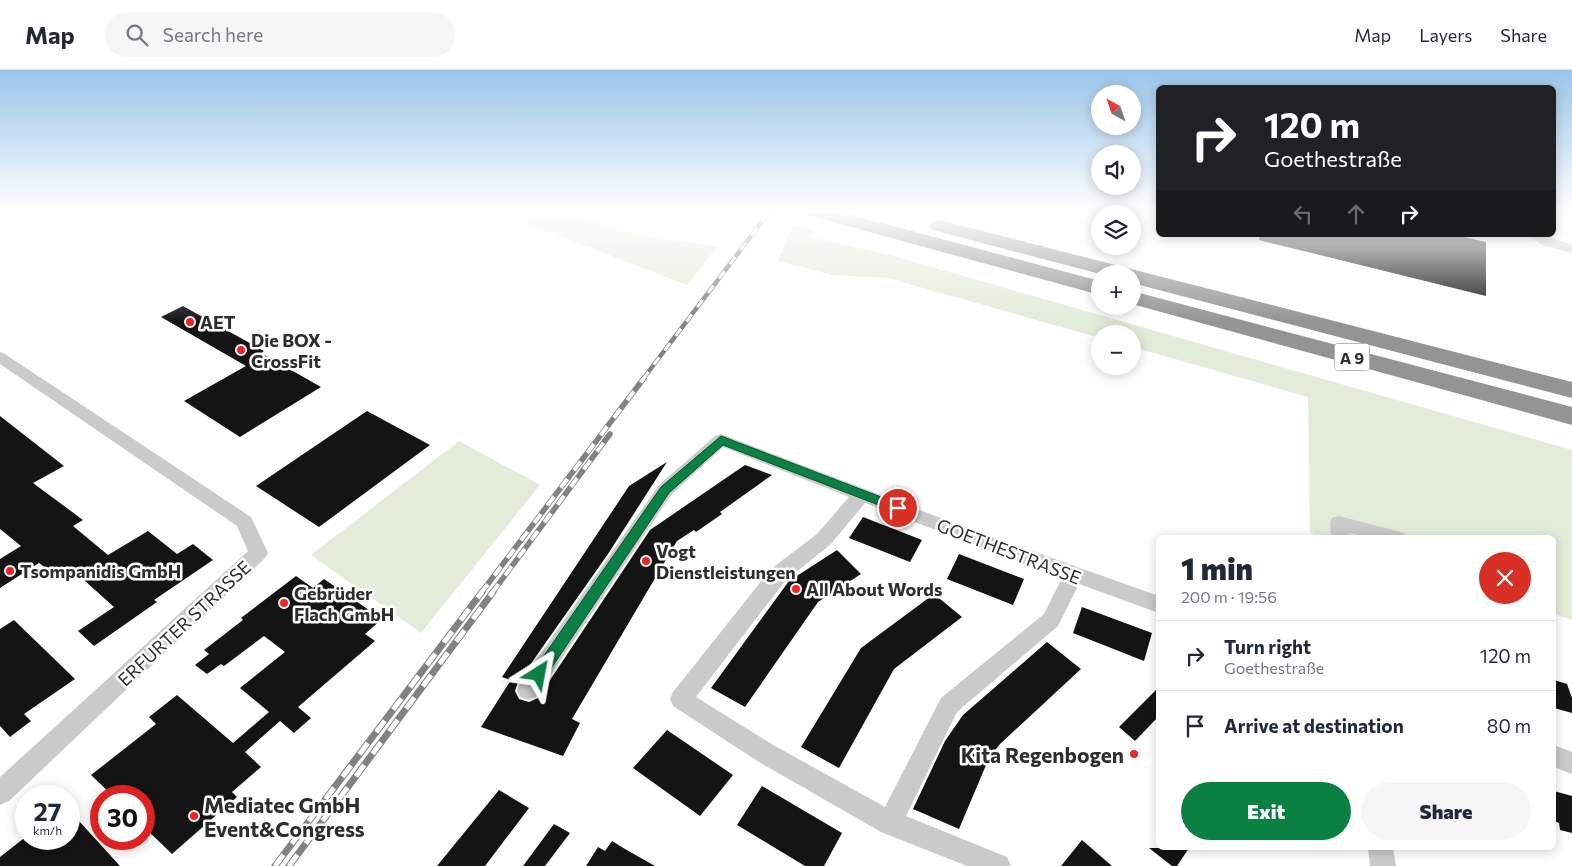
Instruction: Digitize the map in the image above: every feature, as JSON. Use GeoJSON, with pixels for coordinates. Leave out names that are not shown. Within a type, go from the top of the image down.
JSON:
{"type":"FeatureCollection","features":[{"type":"Feature","properties":{"kind":"highway"},"geometry":{"type":"LineString","coordinates":[[952,248],[1091,286]]}},
{"type":"Feature","properties":{"kind":"highway"},"geometry":{"type":"LineString","coordinates":[[1026,248],[1091,265]]}},
{"type":"Feature","properties":{"kind":"highway","name":"A 9"},"geometry":{"type":"LineString","coordinates":[[1141,278],[1572,390]]}},
{"type":"Feature","properties":{"kind":"highway","name":"A 9"},"geometry":{"type":"LineString","coordinates":[[1141,299],[1572,416]]}},
{"type":"Feature","properties":{"kind":"street","name":"ERFURTER STRASSE"},"geometry":{"type":"LineString","coordinates":[[0,357],[244,522],[258,553],[0,793]]}},
{"type":"Feature","properties":{"kind":"street","name":"GOETHESTRASSE"},"geometry":{"type":"LineString","coordinates":[[528,690],[665,490],[721,440],[1073,575],[1156,603]]}},
{"type":"Feature","properties":{"kind":"street"},"geometry":{"type":"LineString","coordinates":[[862,494],[824,539],[778,575],[681,699],[824,788],[890,823],[998,866]]}},
{"type":"Feature","properties":{"kind":"street"},"geometry":{"type":"LineString","coordinates":[[1341,535],[1339,523],[1385,535]]}},
{"type":"Feature","properties":{"kind":"street"},"geometry":{"type":"LineString","coordinates":[[890,823],[949,705],[1051,620],[1073,575]]}},
{"type":"Feature","properties":{"kind":"street"},"geometry":{"type":"LineString","coordinates":[[1556,757],[1572,763]]}},
{"type":"Feature","properties":{"kind":"street"},"geometry":{"type":"LineString","coordinates":[[1381,850],[1383,866]]}},
{"type":"Feature","properties":{"kind":"green space"},"geometry":{"type":"Polygon","coordinates":[[[592,248],[716,248],[687,285],[592,248]]]}},
{"type":"Feature","properties":{"kind":"green space"},"geometry":{"type":"Polygon","coordinates":[[[783,248],[860,248],[1091,312],[1091,315],[1100,315],[1135,325],[1091,325],[1091,335],[888,278],[832,275],[778,261],[783,248]]]}},
{"type":"Feature","properties":{"kind":"green space"},"geometry":{"type":"Polygon","coordinates":[[[1141,327],[1572,450],[1572,620],[1556,615],[1556,535],[1315,535],[1310,533],[1308,397],[1141,349],[1141,327]]]}},
{"type":"Feature","properties":{"kind":"green space"},"geometry":{"type":"Polygon","coordinates":[[[459,441],[540,485],[421,633],[311,555],[459,441]]]}},
{"type":"Feature","properties":{"kind":"building"},"geometry":{"type":"Polygon","coordinates":[[[1292,248],[1486,248],[1486,296],[1292,248]]]}},
{"type":"Feature","properties":{"kind":"building"},"geometry":{"type":"Polygon","coordinates":[[[183,306],[264,351],[261,353],[321,387],[240,437],[184,401],[246,366],[161,317],[183,306]]]}},
{"type":"Feature","properties":{"kind":"building"},"geometry":{"type":"Polygon","coordinates":[[[367,411],[430,445],[319,527],[256,486],[367,411]]]}},
{"type":"Feature","properties":{"kind":"building"},"geometry":{"type":"Polygon","coordinates":[[[0,416],[64,466],[33,483],[83,520],[73,526],[108,555],[148,531],[177,554],[193,544],[213,560],[154,600],[157,602],[94,646],[78,631],[114,607],[75,572],[61,580],[39,563],[0,588],[0,559],[21,546],[0,529],[0,416]]]}},
{"type":"Feature","properties":{"kind":"building"},"geometry":{"type":"Polygon","coordinates":[[[667,462],[608,554],[518,682],[515,691],[519,699],[529,702],[538,698],[650,530],[745,465],[772,475],[720,512],[722,514],[696,532],[694,530],[677,541],[572,719],[580,723],[563,756],[481,727],[511,680],[502,677],[629,486],[667,462]]]}},
{"type":"Feature","properties":{"kind":"building"},"geometry":{"type":"Polygon","coordinates":[[[863,517],[922,540],[910,562],[849,538],[863,517]]]}},
{"type":"Feature","properties":{"kind":"building"},"geometry":{"type":"Polygon","coordinates":[[[837,550],[861,574],[818,602],[745,707],[711,688],[789,581],[837,550]]]}},
{"type":"Feature","properties":{"kind":"building"},"geometry":{"type":"Polygon","coordinates":[[[959,554],[1024,579],[1013,605],[947,579],[959,554]]]}},
{"type":"Feature","properties":{"kind":"building"},"geometry":{"type":"Polygon","coordinates":[[[296,576],[313,588],[324,579],[382,619],[365,634],[375,641],[298,707],[311,718],[294,733],[280,721],[245,752],[261,767],[232,792],[237,797],[172,854],[155,838],[155,785],[101,785],[91,775],[156,724],[149,717],[177,695],[233,743],[269,712],[240,688],[285,652],[264,636],[224,666],[221,664],[207,674],[195,665],[209,654],[204,650],[243,620],[241,618],[296,576]]]}},
{"type":"Feature","properties":{"kind":"building"},"geometry":{"type":"Polygon","coordinates":[[[934,594],[962,617],[894,669],[839,768],[801,747],[861,648],[934,594]]]}},
{"type":"Feature","properties":{"kind":"building"},"geometry":{"type":"Polygon","coordinates":[[[1082,607],[1152,633],[1144,661],[1073,633],[1082,607]]]}},
{"type":"Feature","properties":{"kind":"building"},"geometry":{"type":"Polygon","coordinates":[[[14,620],[75,679],[24,714],[31,721],[10,737],[0,726],[0,629],[14,620]]]}},
{"type":"Feature","properties":{"kind":"building"},"geometry":{"type":"Polygon","coordinates":[[[1047,642],[1081,669],[1000,744],[989,758],[959,829],[913,809],[945,741],[963,715],[1047,642]]]}},
{"type":"Feature","properties":{"kind":"building"},"geometry":{"type":"Polygon","coordinates":[[[1556,681],[1567,684],[1572,698],[1572,713],[1556,709],[1556,681]]]}},
{"type":"Feature","properties":{"kind":"building"},"geometry":{"type":"Polygon","coordinates":[[[1156,690],[1156,719],[1135,741],[1119,727],[1156,690]]]}},
{"type":"Feature","properties":{"kind":"building"},"geometry":{"type":"Polygon","coordinates":[[[667,730],[733,775],[700,816],[633,768],[667,730]]]}},
{"type":"Feature","properties":{"kind":"building"},"geometry":{"type":"Polygon","coordinates":[[[762,786],[842,833],[824,866],[805,866],[737,825],[762,786]]]}},
{"type":"Feature","properties":{"kind":"building"},"geometry":{"type":"Polygon","coordinates":[[[499,790],[529,808],[485,866],[437,866],[499,790]]]}},
{"type":"Feature","properties":{"kind":"building"},"geometry":{"type":"Polygon","coordinates":[[[1556,792],[1572,796],[1572,833],[1560,830],[1559,823],[1556,822],[1556,792]]]}},
{"type":"Feature","properties":{"kind":"building"},"geometry":{"type":"Polygon","coordinates":[[[80,822],[90,833],[90,850],[105,850],[120,866],[0,866],[0,857],[15,845],[15,850],[80,850],[80,822]]]}},
{"type":"Feature","properties":{"kind":"building"},"geometry":{"type":"Polygon","coordinates":[[[554,824],[570,833],[545,866],[523,866],[554,824]]]}},
{"type":"Feature","properties":{"kind":"building"},"geometry":{"type":"Polygon","coordinates":[[[1082,840],[1112,866],[1061,866],[1082,840]]]}},
{"type":"Feature","properties":{"kind":"building"},"geometry":{"type":"Polygon","coordinates":[[[612,841],[655,866],[586,866],[598,847],[605,851],[612,841]]]}},
{"type":"Feature","properties":{"kind":"building"},"geometry":{"type":"Polygon","coordinates":[[[1149,848],[1156,848],[1156,850],[1188,850],[1177,866],[1172,866],[1149,848]]]}},
{"type":"Feature","properties":{"kind":"railway"},"geometry":{"type":"LineString","coordinates":[[643,379],[742,248]]}},
{"type":"Feature","properties":{"kind":"railway"},"geometry":{"type":"LineString","coordinates":[[481,593],[644,378]]}},
{"type":"Feature","properties":{"kind":"railway"},"geometry":{"type":"LineString","coordinates":[[492,593],[610,434]]}},
{"type":"Feature","properties":{"kind":"railway"},"geometry":{"type":"LineString","coordinates":[[275,866],[482,592]]}},
{"type":"Feature","properties":{"kind":"railway"},"geometry":{"type":"LineString","coordinates":[[289,866],[493,592]]}},
{"type":"Feature","properties":{"kind":"place","name":"AET"},"geometry":{"type":"Point","coordinates":[190,322]}},
{"type":"Feature","properties":{"kind":"place","name":"Die BOX - CrossFit"},"geometry":{"type":"Point","coordinates":[241,350]}},
{"type":"Feature","properties":{"kind":"place","name":"Vogt Dienstleistungen"},"geometry":{"type":"Point","coordinates":[646,561]}},
{"type":"Feature","properties":{"kind":"place","name":"Tsompanidis GmbH"},"geometry":{"type":"Point","coordinates":[10,571]}},
{"type":"Feature","properties":{"kind":"place","name":"All About Words"},"geometry":{"type":"Point","coordinates":[796,589]}},
{"type":"Feature","properties":{"kind":"place","name":"Gebrüder Flach GmbH"},"geometry":{"type":"Point","coordinates":[284,603]}},
{"type":"Feature","properties":{"kind":"place","name":"Kita Regenbogen"},"geometry":{"type":"Point","coordinates":[1134,754]}},
{"type":"Feature","properties":{"kind":"place","name":"Mediatec GmbH Event&Congress"},"geometry":{"type":"Point","coordinates":[194,816]}},
{"type":"Feature","properties":{"kind":"route"},"geometry":{"type":"LineString","coordinates":[[539,674],[665,490],[721,440],[898,508]]}}]}
